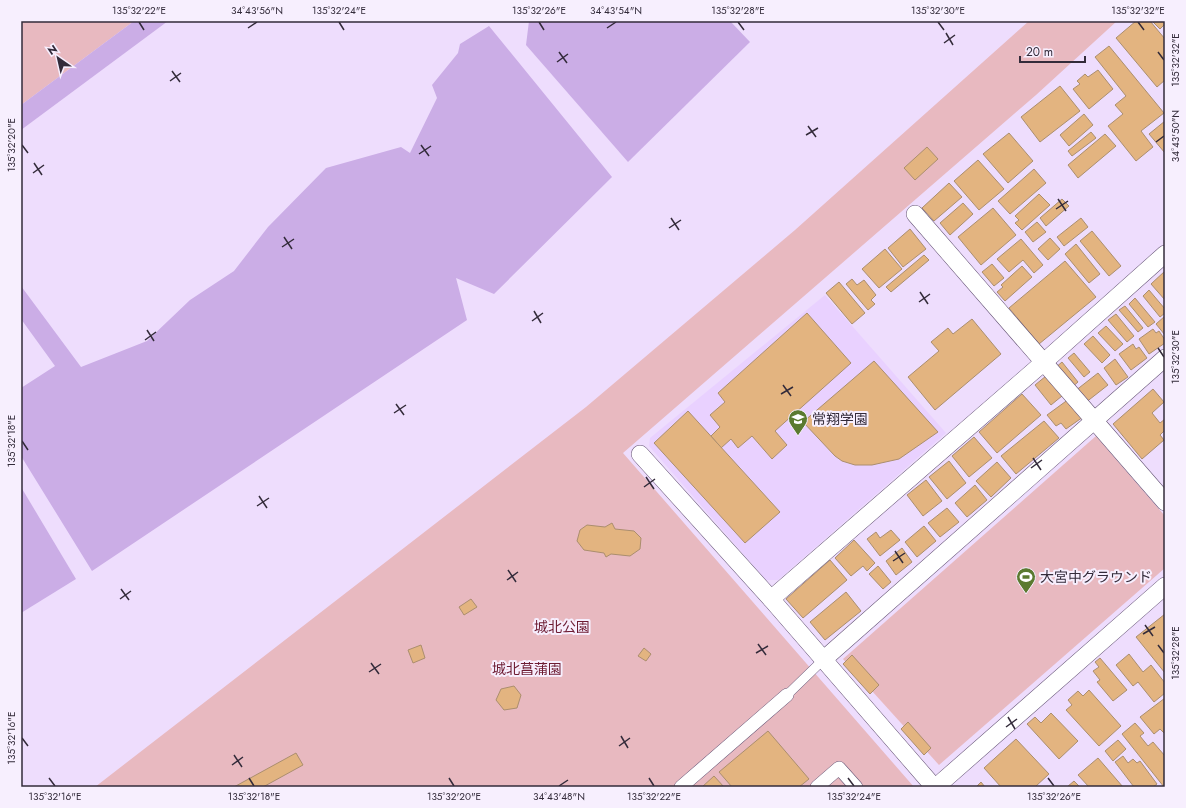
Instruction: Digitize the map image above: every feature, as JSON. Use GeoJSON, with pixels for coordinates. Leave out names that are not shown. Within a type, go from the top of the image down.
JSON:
{"type":"FeatureCollection","features":[{"type":"Feature","properties":{"kind":"street"},"geometry":{"type":"LineString","coordinates":[[916,214],[1165,502]]}},
{"type":"Feature","properties":{"kind":"street"},"geometry":{"type":"LineString","coordinates":[[770,599],[1044,362],[1165,254]]}},
{"type":"Feature","properties":{"kind":"street"},"geometry":{"type":"LineString","coordinates":[[823,660],[1095,422],[1165,358]]}},
{"type":"Feature","properties":{"kind":"street"},"geometry":{"type":"LineString","coordinates":[[640,454],[935,787],[1165,586]]}},
{"type":"Feature","properties":{"kind":"street"},"geometry":{"type":"LineString","coordinates":[[681,787],[787,695]]}},
{"type":"Feature","properties":{"kind":"street"},"geometry":{"type":"LineString","coordinates":[[817,787],[839,768],[856,787]]}},
{"type":"Feature","properties":{"kind":"lane"},"geometry":{"type":"LineString","coordinates":[[787,695],[823,660]]}},
{"type":"Feature","properties":{"kind":"shaded area"},"geometry":{"type":"Polygon","coordinates":[[[134,21],[168,21],[21,130],[21,105],[134,21]]]}},
{"type":"Feature","properties":{"kind":"shaded area"},"geometry":{"type":"Polygon","coordinates":[[[529,21],[730,21],[750,42],[628,162],[526,45],[529,21]]]}},
{"type":"Feature","properties":{"kind":"shaded area"},"geometry":{"type":"Polygon","coordinates":[[[489,26],[612,177],[494,294],[456,278],[467,320],[92,571],[21,456],[21,388],[55,366],[21,319],[21,286],[81,367],[147,341],[190,300],[234,271],[268,227],[326,168],[401,147],[410,153],[437,98],[432,85],[458,53],[460,44],[489,26]]]}},
{"type":"Feature","properties":{"kind":"shaded area","name":"常翔学園"},"geometry":{"type":"Polygon","coordinates":[[[825,295],[946,433],[778,580],[766,580],[649,446],[650,438],[825,295]]]}},
{"type":"Feature","properties":{"kind":"shaded area"},"geometry":{"type":"Polygon","coordinates":[[[21,487],[76,579],[21,613],[21,487]]]}},
{"type":"Feature","properties":{"kind":"green space"},"geometry":{"type":"Polygon","coordinates":[[[21,21],[134,21],[21,105],[21,21]]]}},
{"type":"Feature","properties":{"kind":"green space","name":"城北公園"},"geometry":{"type":"Polygon","coordinates":[[[1029,21],[1117,21],[1036,95],[623,453],[914,787],[95,787],[586,407],[795,230],[1029,21]]]}},
{"type":"Feature","properties":{"kind":"green space","name":"大宮中グラウンド"},"geometry":{"type":"Polygon","coordinates":[[[1096,436],[1165,516],[1165,568],[939,765],[843,659],[1096,436]]]}},
{"type":"Feature","properties":{"kind":"building"},"geometry":{"type":"Polygon","coordinates":[[[1136,21],[1150,21],[1165,39],[1165,80],[1157,87],[1116,38],[1136,21]]]}},
{"type":"Feature","properties":{"kind":"building"},"geometry":{"type":"Polygon","coordinates":[[[1152,21],[1165,21],[1165,24],[1160,29],[1152,21]]]}},
{"type":"Feature","properties":{"kind":"building"},"geometry":{"type":"Polygon","coordinates":[[[1109,46],[1164,113],[1141,131],[1153,147],[1136,161],[1108,126],[1123,114],[1115,105],[1126,96],[1095,57],[1109,46]]]}},
{"type":"Feature","properties":{"kind":"building"},"geometry":{"type":"Polygon","coordinates":[[[1098,70],[1113,89],[1089,109],[1073,89],[1080,84],[1077,81],[1085,74],[1088,77],[1098,70]]]}},
{"type":"Feature","properties":{"kind":"building"},"geometry":{"type":"Polygon","coordinates":[[[1060,86],[1080,111],[1040,142],[1021,117],[1060,86]]]}},
{"type":"Feature","properties":{"kind":"building"},"geometry":{"type":"Polygon","coordinates":[[[1084,114],[1093,125],[1069,146],[1060,135],[1084,114]]]}},
{"type":"Feature","properties":{"kind":"building"},"geometry":{"type":"Polygon","coordinates":[[[1165,121],[1165,153],[1149,134],[1165,121]]]}},
{"type":"Feature","properties":{"kind":"building"},"geometry":{"type":"Polygon","coordinates":[[[1091,132],[1096,138],[1072,156],[1068,151],[1091,132]]]}},
{"type":"Feature","properties":{"kind":"building"},"geometry":{"type":"Polygon","coordinates":[[[1009,133],[1033,161],[1008,183],[983,154],[1009,133]]]}},
{"type":"Feature","properties":{"kind":"building"},"geometry":{"type":"Polygon","coordinates":[[[1105,134],[1116,146],[1078,178],[1068,165],[1105,134]]]}},
{"type":"Feature","properties":{"kind":"building"},"geometry":{"type":"Polygon","coordinates":[[[927,147],[938,159],[915,180],[904,168],[927,147]]]}},
{"type":"Feature","properties":{"kind":"building"},"geometry":{"type":"Polygon","coordinates":[[[978,160],[1004,189],[979,210],[954,181],[978,160]]]}},
{"type":"Feature","properties":{"kind":"building"},"geometry":{"type":"Polygon","coordinates":[[[1034,169],[1046,183],[1010,214],[998,201],[1034,169]]]}},
{"type":"Feature","properties":{"kind":"building"},"geometry":{"type":"Polygon","coordinates":[[[949,183],[962,197],[934,221],[922,208],[949,183]]]}},
{"type":"Feature","properties":{"kind":"building"},"geometry":{"type":"Polygon","coordinates":[[[1039,194],[1050,205],[1022,230],[1015,223],[1019,220],[1015,216],[1039,194]]]}},
{"type":"Feature","properties":{"kind":"building"},"geometry":{"type":"Polygon","coordinates":[[[1062,199],[1069,206],[1046,226],[1040,218],[1062,199]]]}},
{"type":"Feature","properties":{"kind":"building"},"geometry":{"type":"Polygon","coordinates":[[[963,203],[973,214],[950,235],[940,223],[963,203]]]}},
{"type":"Feature","properties":{"kind":"building"},"geometry":{"type":"Polygon","coordinates":[[[993,208],[1016,235],[981,265],[958,237],[993,208]]]}},
{"type":"Feature","properties":{"kind":"building"},"geometry":{"type":"Polygon","coordinates":[[[1081,218],[1088,227],[1064,246],[1057,237],[1081,218]]]}},
{"type":"Feature","properties":{"kind":"building"},"geometry":{"type":"Polygon","coordinates":[[[1037,222],[1046,232],[1033,242],[1025,232],[1037,222]]]}},
{"type":"Feature","properties":{"kind":"building"},"geometry":{"type":"Polygon","coordinates":[[[910,229],[926,249],[903,267],[888,248],[910,229]]]}},
{"type":"Feature","properties":{"kind":"building"},"geometry":{"type":"Polygon","coordinates":[[[1092,231],[1121,266],[1109,276],[1080,241],[1092,231]]]}},
{"type":"Feature","properties":{"kind":"building"},"geometry":{"type":"Polygon","coordinates":[[[1050,238],[1060,249],[1048,260],[1038,249],[1050,238]]]}},
{"type":"Feature","properties":{"kind":"building"},"geometry":{"type":"Polygon","coordinates":[[[1021,239],[1043,265],[1034,273],[1023,260],[1009,272],[997,259],[1021,239]]]}},
{"type":"Feature","properties":{"kind":"building"},"geometry":{"type":"Polygon","coordinates":[[[1076,244],[1100,274],[1089,283],[1065,254],[1076,244]]]}},
{"type":"Feature","properties":{"kind":"building"},"geometry":{"type":"Polygon","coordinates":[[[885,249],[902,269],[879,288],[862,269],[885,249]]]}},
{"type":"Feature","properties":{"kind":"building"},"geometry":{"type":"Polygon","coordinates":[[[924,255],[929,260],[891,292],[886,287],[924,255]]]}},
{"type":"Feature","properties":{"kind":"building"},"geometry":{"type":"Polygon","coordinates":[[[1065,261],[1096,297],[1039,344],[1009,308],[1065,261]]]}},
{"type":"Feature","properties":{"kind":"building"},"geometry":{"type":"Polygon","coordinates":[[[992,264],[1004,278],[994,286],[982,272],[992,264]]]}},
{"type":"Feature","properties":{"kind":"building"},"geometry":{"type":"Polygon","coordinates":[[[1022,266],[1032,277],[1005,301],[997,292],[1003,287],[1001,285],[1022,266]]]}},
{"type":"Feature","properties":{"kind":"building"},"geometry":{"type":"Polygon","coordinates":[[[1165,271],[1165,300],[1151,284],[1165,271]]]}},
{"type":"Feature","properties":{"kind":"building"},"geometry":{"type":"Polygon","coordinates":[[[852,279],[857,285],[864,280],[876,295],[871,300],[875,304],[868,310],[846,284],[852,279]]]}},
{"type":"Feature","properties":{"kind":"building"},"geometry":{"type":"Polygon","coordinates":[[[839,282],[865,313],[852,324],[826,293],[839,282]]]}},
{"type":"Feature","properties":{"kind":"building"},"geometry":{"type":"Polygon","coordinates":[[[1149,290],[1165,309],[1165,313],[1160,317],[1143,296],[1149,290]]]}},
{"type":"Feature","properties":{"kind":"building"},"geometry":{"type":"Polygon","coordinates":[[[1135,298],[1155,322],[1148,327],[1129,304],[1135,298]]]}},
{"type":"Feature","properties":{"kind":"building"},"geometry":{"type":"Polygon","coordinates":[[[1125,306],[1143,328],[1138,332],[1119,310],[1125,306]]]}},
{"type":"Feature","properties":{"kind":"building"},"geometry":{"type":"Polygon","coordinates":[[[807,313],[851,363],[775,431],[787,445],[772,459],[752,436],[738,448],[731,439],[721,448],[711,436],[720,427],[710,415],[725,402],[718,393],[807,313]]]}},
{"type":"Feature","properties":{"kind":"building"},"geometry":{"type":"Polygon","coordinates":[[[1116,314],[1134,336],[1127,342],[1108,320],[1116,314]]]}},
{"type":"Feature","properties":{"kind":"building"},"geometry":{"type":"Polygon","coordinates":[[[1165,316],[1165,335],[1156,324],[1165,316]]]}},
{"type":"Feature","properties":{"kind":"building"},"geometry":{"type":"Polygon","coordinates":[[[972,319],[1001,354],[935,410],[908,377],[939,351],[931,342],[948,328],[953,334],[972,319]]]}},
{"type":"Feature","properties":{"kind":"building"},"geometry":{"type":"Polygon","coordinates":[[[1106,326],[1123,344],[1115,351],[1098,333],[1106,326]]]}},
{"type":"Feature","properties":{"kind":"building"},"geometry":{"type":"Polygon","coordinates":[[[1153,329],[1156,333],[1159,331],[1165,340],[1165,343],[1149,354],[1139,339],[1153,329]]]}},
{"type":"Feature","properties":{"kind":"building"},"geometry":{"type":"Polygon","coordinates":[[[1093,336],[1110,355],[1102,363],[1084,344],[1093,336]]]}},
{"type":"Feature","properties":{"kind":"building"},"geometry":{"type":"Polygon","coordinates":[[[1133,344],[1136,349],[1139,347],[1147,358],[1131,370],[1119,354],[1133,344]]]}},
{"type":"Feature","properties":{"kind":"building"},"geometry":{"type":"Polygon","coordinates":[[[1074,353],[1090,372],[1084,377],[1068,358],[1074,353]]]}},
{"type":"Feature","properties":{"kind":"building"},"geometry":{"type":"Polygon","coordinates":[[[1115,359],[1128,377],[1116,385],[1104,368],[1115,359]]]}},
{"type":"Feature","properties":{"kind":"building"},"geometry":{"type":"Polygon","coordinates":[[[874,361],[938,432],[899,459],[872,465],[855,465],[842,461],[835,456],[803,422],[874,361]]]}},
{"type":"Feature","properties":{"kind":"building"},"geometry":{"type":"Polygon","coordinates":[[[1062,362],[1078,382],[1071,388],[1055,368],[1062,362]]]}},
{"type":"Feature","properties":{"kind":"building"},"geometry":{"type":"Polygon","coordinates":[[[1098,373],[1108,385],[1085,403],[1075,391],[1098,373]]]}},
{"type":"Feature","properties":{"kind":"building"},"geometry":{"type":"Polygon","coordinates":[[[1046,376],[1062,396],[1051,405],[1035,385],[1046,376]]]}},
{"type":"Feature","properties":{"kind":"building"},"geometry":{"type":"Polygon","coordinates":[[[1153,389],[1164,402],[1152,413],[1160,423],[1165,419],[1165,430],[1160,435],[1164,440],[1142,459],[1113,424],[1153,389]]]}},
{"type":"Feature","properties":{"kind":"building"},"geometry":{"type":"Polygon","coordinates":[[[1022,394],[1041,415],[997,453],[979,432],[1022,394]]]}},
{"type":"Feature","properties":{"kind":"building"},"geometry":{"type":"Polygon","coordinates":[[[1069,399],[1083,417],[1066,429],[1061,423],[1056,426],[1047,415],[1069,399]]]}},
{"type":"Feature","properties":{"kind":"building"},"geometry":{"type":"Polygon","coordinates":[[[688,411],[780,512],[745,543],[654,443],[688,411]]]}},
{"type":"Feature","properties":{"kind":"building"},"geometry":{"type":"Polygon","coordinates":[[[1044,421],[1059,438],[1016,474],[1001,456],[1044,421]]]}},
{"type":"Feature","properties":{"kind":"building"},"geometry":{"type":"Polygon","coordinates":[[[974,437],[992,458],[969,477],[952,456],[974,437]]]}},
{"type":"Feature","properties":{"kind":"building"},"geometry":{"type":"Polygon","coordinates":[[[949,461],[966,483],[947,499],[929,477],[949,461]]]}},
{"type":"Feature","properties":{"kind":"building"},"geometry":{"type":"Polygon","coordinates":[[[997,462],[1011,478],[991,497],[976,481],[997,462]]]}},
{"type":"Feature","properties":{"kind":"building"},"geometry":{"type":"Polygon","coordinates":[[[926,480],[942,501],[923,516],[907,495],[926,480]]]}},
{"type":"Feature","properties":{"kind":"building"},"geometry":{"type":"Polygon","coordinates":[[[975,485],[987,500],[967,517],[955,503],[975,485]]]}},
{"type":"Feature","properties":{"kind":"building"},"geometry":{"type":"Polygon","coordinates":[[[947,508],[959,522],[940,537],[928,523],[947,508]]]}},
{"type":"Feature","properties":{"kind":"building"},"geometry":{"type":"Polygon","coordinates":[[[612,523],[615,529],[634,531],[641,538],[640,549],[630,556],[611,554],[606,557],[604,553],[584,550],[577,541],[580,530],[587,525],[605,527],[612,523]]]}},
{"type":"Feature","properties":{"kind":"building"},"geometry":{"type":"Polygon","coordinates":[[[924,526],[936,541],[917,557],[905,542],[924,526]]]}},
{"type":"Feature","properties":{"kind":"building"},"geometry":{"type":"Polygon","coordinates":[[[891,530],[900,540],[880,556],[867,539],[876,532],[880,538],[891,530]]]}},
{"type":"Feature","properties":{"kind":"building"},"geometry":{"type":"Polygon","coordinates":[[[854,540],[875,563],[867,571],[863,566],[851,576],[835,558],[854,540]]]}},
{"type":"Feature","properties":{"kind":"building"},"geometry":{"type":"Polygon","coordinates":[[[902,548],[912,562],[896,575],[886,561],[902,548]]]}},
{"type":"Feature","properties":{"kind":"building"},"geometry":{"type":"Polygon","coordinates":[[[830,560],[847,580],[803,618],[786,599],[830,560]]]}},
{"type":"Feature","properties":{"kind":"building"},"geometry":{"type":"Polygon","coordinates":[[[878,566],[891,582],[883,589],[869,574],[878,566]]]}},
{"type":"Feature","properties":{"kind":"building"},"geometry":{"type":"Polygon","coordinates":[[[846,592],[861,611],[825,640],[810,622],[846,592]]]}},
{"type":"Feature","properties":{"kind":"building"},"geometry":{"type":"Polygon","coordinates":[[[471,599],[477,607],[464,615],[459,607],[471,599]]]}},
{"type":"Feature","properties":{"kind":"building"},"geometry":{"type":"Polygon","coordinates":[[[1165,614],[1165,673],[1136,637],[1165,614]]]}},
{"type":"Feature","properties":{"kind":"building"},"geometry":{"type":"Polygon","coordinates":[[[421,645],[425,658],[413,663],[408,650],[421,645]]]}},
{"type":"Feature","properties":{"kind":"building"},"geometry":{"type":"Polygon","coordinates":[[[644,648],[651,654],[646,661],[638,656],[644,648]]]}},
{"type":"Feature","properties":{"kind":"building"},"geometry":{"type":"Polygon","coordinates":[[[1129,654],[1143,672],[1151,665],[1165,683],[1165,693],[1154,702],[1138,682],[1133,686],[1116,665],[1129,654]]]}},
{"type":"Feature","properties":{"kind":"building"},"geometry":{"type":"Polygon","coordinates":[[[852,655],[879,685],[870,694],[843,664],[852,655]]]}},
{"type":"Feature","properties":{"kind":"building"},"geometry":{"type":"Polygon","coordinates":[[[1100,658],[1127,690],[1113,701],[1097,682],[1100,680],[1093,671],[1099,667],[1095,662],[1100,658]]]}},
{"type":"Feature","properties":{"kind":"building"},"geometry":{"type":"Polygon","coordinates":[[[514,686],[521,695],[517,708],[504,710],[496,700],[501,689],[514,686]]]}},
{"type":"Feature","properties":{"kind":"building"},"geometry":{"type":"Polygon","coordinates":[[[1089,690],[1121,726],[1099,746],[1066,710],[1072,705],[1068,700],[1078,691],[1083,696],[1089,690]]]}},
{"type":"Feature","properties":{"kind":"building"},"geometry":{"type":"Polygon","coordinates":[[[1165,698],[1165,732],[1164,733],[1160,729],[1154,734],[1140,717],[1165,698]]]}},
{"type":"Feature","properties":{"kind":"building"},"geometry":{"type":"Polygon","coordinates":[[[1051,713],[1078,741],[1059,759],[1027,724],[1035,717],[1041,723],[1051,713]]]}},
{"type":"Feature","properties":{"kind":"building"},"geometry":{"type":"Polygon","coordinates":[[[908,722],[931,748],[924,755],[901,729],[908,722]]]}},
{"type":"Feature","properties":{"kind":"building"},"geometry":{"type":"Polygon","coordinates":[[[1135,723],[1144,733],[1140,736],[1148,746],[1153,742],[1165,756],[1164,787],[1122,734],[1135,723]]]}},
{"type":"Feature","properties":{"kind":"building"},"geometry":{"type":"Polygon","coordinates":[[[768,731],[809,779],[799,787],[732,787],[719,772],[768,731]]]}},
{"type":"Feature","properties":{"kind":"building"},"geometry":{"type":"Polygon","coordinates":[[[1016,739],[1049,774],[1035,787],[1001,787],[984,768],[1016,739]]]}},
{"type":"Feature","properties":{"kind":"building"},"geometry":{"type":"Polygon","coordinates":[[[1118,740],[1126,749],[1113,761],[1105,751],[1118,740]]]}},
{"type":"Feature","properties":{"kind":"building"},"geometry":{"type":"Polygon","coordinates":[[[296,753],[303,765],[263,787],[234,787],[296,753]]]}},
{"type":"Feature","properties":{"kind":"building"},"geometry":{"type":"Polygon","coordinates":[[[1123,756],[1128,763],[1133,759],[1137,763],[1140,761],[1157,784],[1153,787],[1134,787],[1115,762],[1123,756]]]}},
{"type":"Feature","properties":{"kind":"building"},"geometry":{"type":"Polygon","coordinates":[[[1098,758],[1123,787],[1089,787],[1078,775],[1098,758]]]}},
{"type":"Feature","properties":{"kind":"building"},"geometry":{"type":"Polygon","coordinates":[[[714,776],[724,787],[702,787],[714,776]]]}},
{"type":"Feature","properties":{"kind":"building"},"geometry":{"type":"Polygon","coordinates":[[[1074,781],[1080,787],[1067,787],[1074,781]]]}},
{"type":"Feature","properties":{"kind":"building"},"geometry":{"type":"Polygon","coordinates":[[[981,782],[985,787],[976,787],[981,782]]]}},
{"type":"Feature","properties":{"kind":"place","name":"常翔学園"},"geometry":{"type":"Point","coordinates":[798,436]}},
{"type":"Feature","properties":{"kind":"place","name":"大宮中グラウンド"},"geometry":{"type":"Point","coordinates":[1026,594]}},
{"type":"Feature","properties":{"kind":"park label","name":"城北菖蒲園"},"geometry":{"type":"Point","coordinates":[527,669]}}]}
